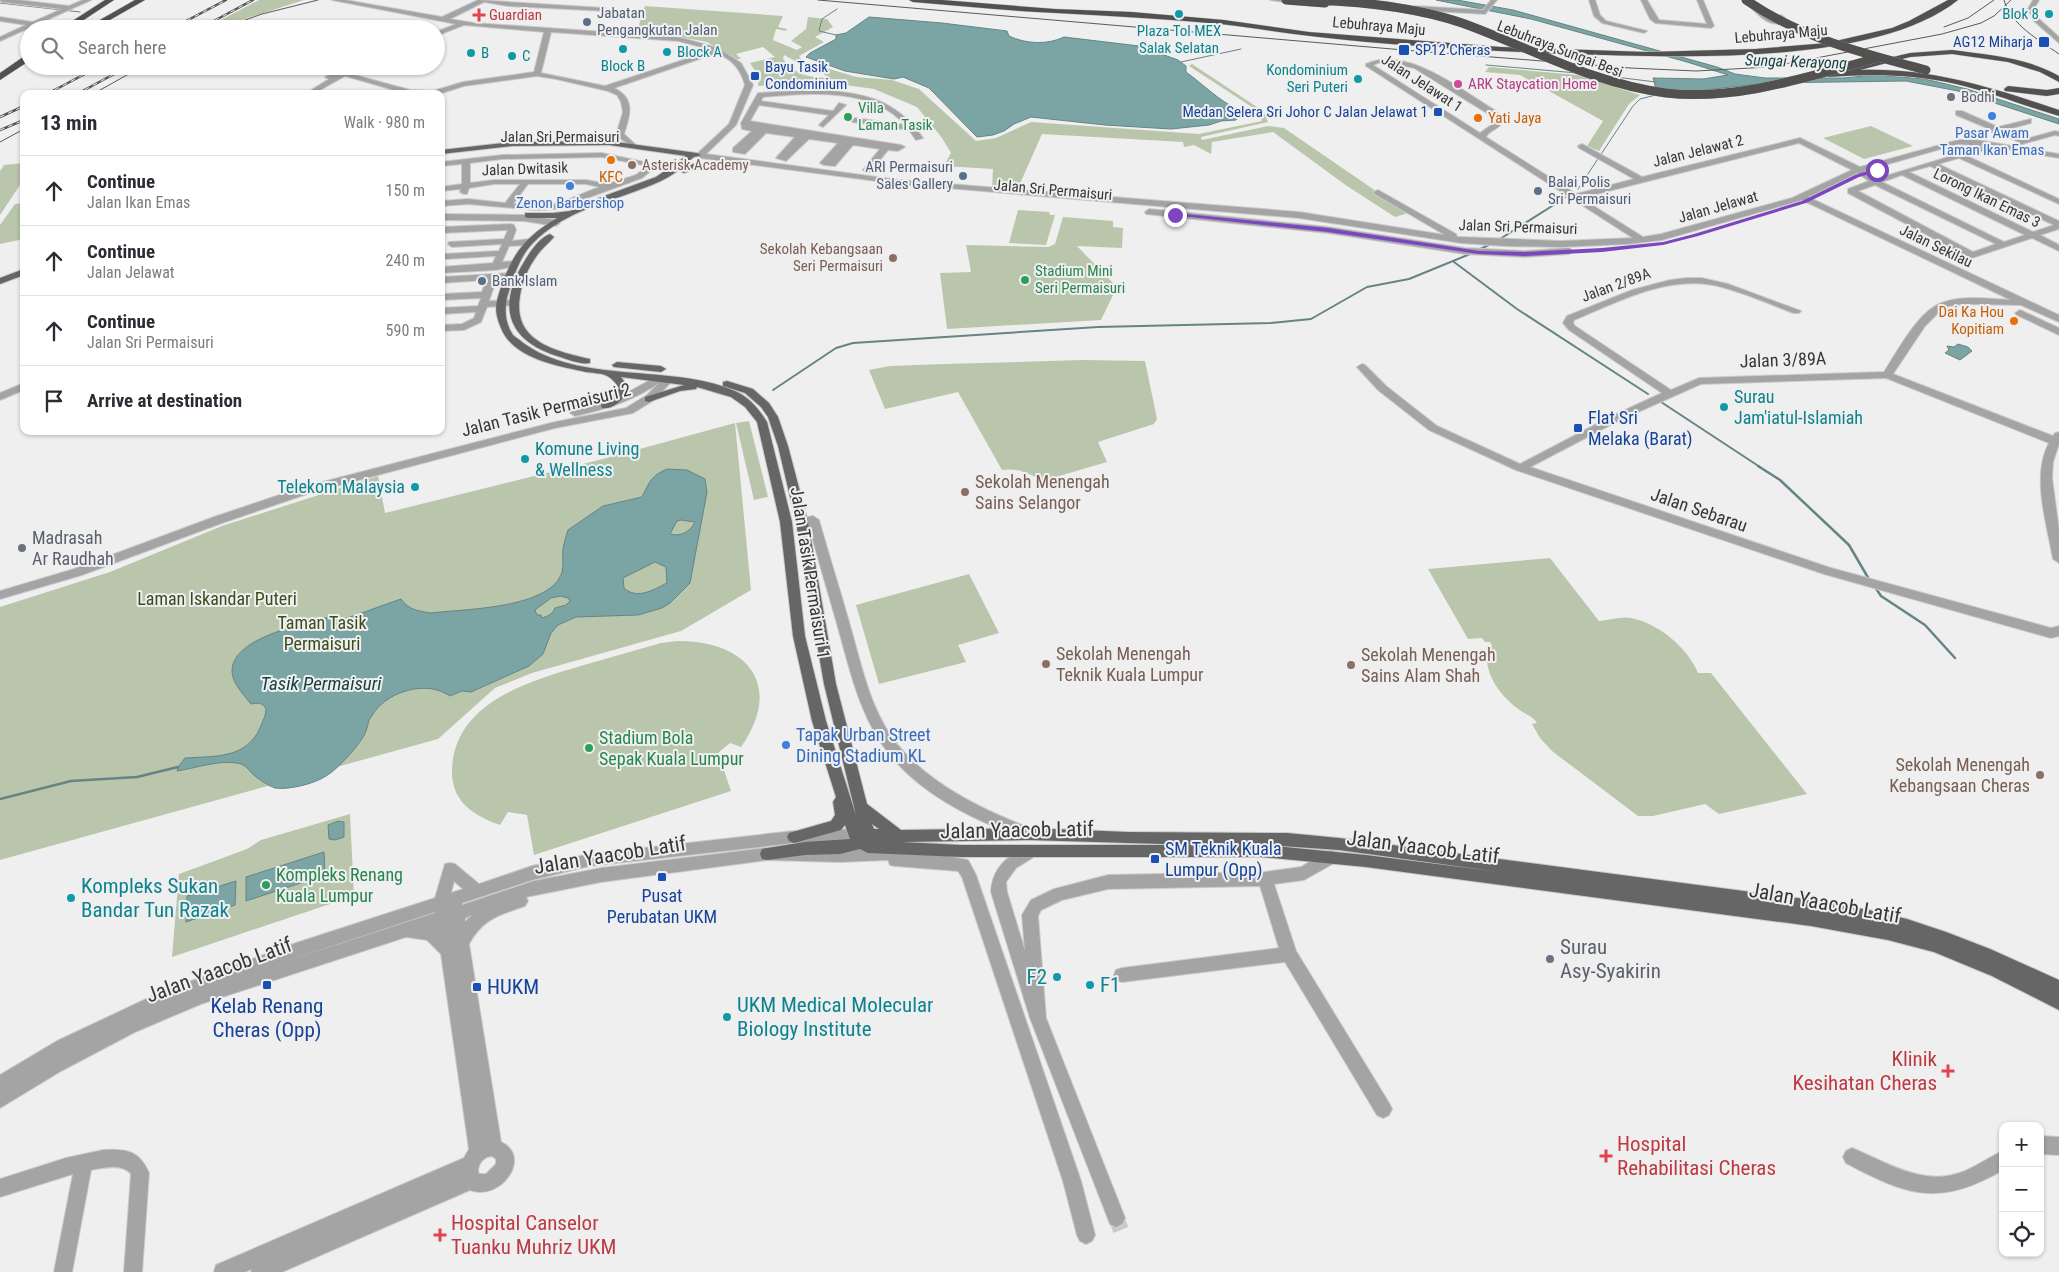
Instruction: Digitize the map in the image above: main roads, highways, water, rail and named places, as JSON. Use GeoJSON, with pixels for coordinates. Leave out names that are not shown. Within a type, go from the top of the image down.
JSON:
{"type":"FeatureCollection","features":[{"type":"Feature","properties":{"kind":"highway"},"geometry":{"type":"LineString","coordinates":[[78,20],[110,0]]}},
{"type":"Feature","properties":{"kind":"highway"},"geometry":{"type":"LineString","coordinates":[[102,20],[135,0]]}},
{"type":"Feature","properties":{"kind":"highway"},"geometry":{"type":"LineString","coordinates":[[104,20],[141,0]]}},
{"type":"Feature","properties":{"kind":"highway","name":"Lebuhraya Maju"},"geometry":{"type":"LineString","coordinates":[[913,0],[1055,11],[1132,14],[1224,22],[1309,34],[1566,53],[1776,50],[1827,45],[1884,33],[1912,23],[1945,0]]}},
{"type":"Feature","properties":{"kind":"highway"},"geometry":{"type":"LineString","coordinates":[[951,0],[1023,4],[1129,5]]}},
{"type":"Feature","properties":{"kind":"highway","name":"Lebuhraya Sungai Besi"},"geometry":{"type":"LineString","coordinates":[[1286,0],[1378,7],[1418,13],[1466,27],[1608,84],[1664,96],[1729,97],[1829,74],[1894,72],[1936,77],[1989,90],[2059,111]]}},
{"type":"Feature","properties":{"kind":"highway","name":"Lebuhraya Sungai Besi"},"geometry":{"type":"LineString","coordinates":[[1316,0],[1385,6],[1443,17],[1616,84],[1668,94],[1715,94],[1742,91],[1905,52],[1955,49],[2020,61],[2059,73]]}},
{"type":"Feature","properties":{"kind":"highway"},"geometry":{"type":"LineString","coordinates":[[1746,0],[1775,18],[1818,38],[2059,106]]}},
{"type":"Feature","properties":{"kind":"highway"},"geometry":{"type":"LineString","coordinates":[[1752,0],[1778,16],[1822,38],[2059,111]]}},
{"type":"Feature","properties":{"kind":"highway","name":"Lebuhraya Maju"},"geometry":{"type":"LineString","coordinates":[[1926,13],[1954,0]]}},
{"type":"Feature","properties":{"kind":"highway"},"geometry":{"type":"LineString","coordinates":[[89,20],[120,1]]}},
{"type":"Feature","properties":{"kind":"highway","name":"Lebuhraya Maju"},"geometry":{"type":"LineString","coordinates":[[1258,18],[1398,38],[1627,53]]}},
{"type":"Feature","properties":{"kind":"highway"},"geometry":{"type":"LineString","coordinates":[[1829,74],[1910,55],[1952,52],[1987,56],[2015,62],[2043,70],[2059,79]]}},
{"type":"Feature","properties":{"kind":"highway"},"geometry":{"type":"LineString","coordinates":[[0,77],[20,62]]}},
{"type":"Feature","properties":{"kind":"highway"},"geometry":{"type":"LineString","coordinates":[[0,85],[20,71]]}},
{"type":"Feature","properties":{"kind":"highway"},"geometry":{"type":"LineString","coordinates":[[1985,84],[2034,92],[2059,91]]}},
{"type":"Feature","properties":{"kind":"main road","name":"Jalan Sri Permaisuri"},"geometry":{"type":"LineString","coordinates":[[445,152],[514,144],[609,143],[669,154]]}},
{"type":"Feature","properties":{"kind":"main road"},"geometry":{"type":"LineString","coordinates":[[705,147],[669,154],[679,170],[717,161]]}},
{"type":"Feature","properties":{"kind":"main road","name":"Jalan Sri Permaisuri"},"geometry":{"type":"LineString","coordinates":[[478,156],[527,148],[604,148],[694,157]]}},
{"type":"Feature","properties":{"kind":"main road"},"geometry":{"type":"LineString","coordinates":[[445,157],[461,159]]}},
{"type":"Feature","properties":{"kind":"main road","name":"Jalan Tasik Permaisuri 1"},"geometry":{"type":"LineString","coordinates":[[694,157],[653,189],[620,200],[576,220],[538,241],[529,242],[514,264],[501,303],[500,312],[503,326],[508,335],[522,348],[564,365],[693,382],[730,392],[745,401],[756,413],[762,422],[786,522],[799,636],[811,690],[835,776],[862,837]]}},
{"type":"Feature","properties":{"kind":"main road","name":"Jalan Tasik Permaisuri 1"},"geometry":{"type":"LineString","coordinates":[[560,221],[591,204],[632,190],[679,170]]}},
{"type":"Feature","properties":{"kind":"main road"},"geometry":{"type":"LineString","coordinates":[[591,204],[557,215],[526,216],[535,225],[538,241],[543,239],[560,221],[604,204],[620,200]]}},
{"type":"Feature","properties":{"kind":"main road","name":"Jalan Tasik Permaisuri 1"},"geometry":{"type":"LineString","coordinates":[[538,241],[518,284],[513,303],[518,328],[529,341],[545,349],[580,360],[688,373],[713,379],[749,391],[765,405],[773,417],[785,454],[802,522],[830,684],[861,807],[862,837]]}},
{"type":"Feature","properties":{"kind":"main road"},"geometry":{"type":"LineString","coordinates":[[0,273],[20,266]]}},
{"type":"Feature","properties":{"kind":"main road"},"geometry":{"type":"LineString","coordinates":[[0,281],[20,274]]}},
{"type":"Feature","properties":{"kind":"main road"},"geometry":{"type":"LineString","coordinates":[[618,365],[664,377],[713,379]]}},
{"type":"Feature","properties":{"kind":"main road"},"geometry":{"type":"LineString","coordinates":[[607,411],[621,395],[624,388],[619,380],[608,372]]}},
{"type":"Feature","properties":{"kind":"main road"},"geometry":{"type":"LineString","coordinates":[[649,399],[668,391],[689,387],[730,392]]}},
{"type":"Feature","properties":{"kind":"main road"},"geometry":{"type":"LineString","coordinates":[[770,457],[785,454]]}},
{"type":"Feature","properties":{"kind":"main road"},"geometry":{"type":"LineString","coordinates":[[811,690],[830,684]]}},
{"type":"Feature","properties":{"kind":"main road"},"geometry":{"type":"LineString","coordinates":[[794,837],[836,826],[839,823],[842,816],[835,776]]}},
{"type":"Feature","properties":{"kind":"main road"},"geometry":{"type":"LineString","coordinates":[[861,807],[898,836]]}},
{"type":"Feature","properties":{"kind":"main road","name":"Jalan Yaacob Latif"},"geometry":{"type":"LineString","coordinates":[[2059,988],[1972,948],[1907,927],[1805,906],[1339,844],[1287,840],[1128,838],[1029,834],[862,837],[868,847],[876,848],[962,851],[1261,851],[1331,857],[1811,919],[1858,927],[1933,945],[1972,960],[2059,1002]]}},
{"type":"Feature","properties":{"kind":"main road"},"geometry":{"type":"LineString","coordinates":[[767,854],[809,848],[846,847],[862,837]]}},
{"type":"Feature","properties":{"kind":"main road"},"geometry":{"type":"LineString","coordinates":[[1972,948],[2059,993]]}},
{"type":"Feature","properties":{"kind":"water"},"geometry":{"type":"Polygon","coordinates":[[[1436,0],[1457,0],[1513,10],[1717,67],[1735,74],[1765,78],[1843,78],[1875,75],[1925,79],[1967,89],[2059,119],[2059,124],[1958,91],[1906,81],[1767,83],[1679,93],[1656,89],[1653,78],[1703,79],[1728,75],[1531,19],[1436,0]]]}},
{"type":"Feature","properties":{"kind":"water"},"geometry":{"type":"Polygon","coordinates":[[[869,17],[1007,31],[1009,36],[1029,42],[1051,41],[1064,37],[1139,46],[1178,60],[1186,66],[1186,72],[1218,97],[1239,110],[1240,116],[1236,120],[1171,129],[1105,125],[1031,117],[1014,124],[1004,131],[993,135],[977,137],[929,88],[903,77],[894,79],[845,71],[806,57],[836,39],[836,35],[846,33],[869,17]]]}},
{"type":"Feature","properties":{"kind":"water"},"geometry":{"type":"Polygon","coordinates":[[[1958,344],[1968,347],[1972,351],[1960,360],[1945,353],[1949,350],[1947,346],[1954,347],[1958,344]]]}},
{"type":"Feature","properties":{"kind":"water","name":"Tasik Permaisuri"},"geometry":{"type":"Polygon","coordinates":[[[667,469],[687,470],[705,479],[707,492],[690,583],[670,603],[662,608],[638,615],[576,617],[558,625],[551,633],[543,654],[529,666],[471,692],[462,691],[450,696],[437,690],[419,688],[395,695],[375,711],[369,720],[364,736],[342,762],[331,773],[308,784],[275,788],[257,778],[245,766],[230,762],[215,763],[177,771],[185,758],[228,754],[238,751],[254,738],[265,717],[266,709],[262,704],[251,704],[236,684],[232,671],[235,659],[258,640],[292,627],[336,615],[339,621],[401,599],[411,608],[431,613],[504,605],[541,593],[555,584],[562,572],[563,549],[568,530],[603,506],[642,497],[657,474],[667,469]],[[677,521],[670,534],[678,535],[685,533],[691,529],[695,522],[677,521]],[[655,562],[623,578],[624,588],[629,592],[645,593],[667,583],[666,567],[655,562]],[[560,596],[551,598],[535,610],[537,615],[541,615],[542,618],[552,613],[555,608],[566,605],[570,601],[568,598],[560,596]]]}},
{"type":"Feature","properties":{"kind":"water"},"geometry":{"type":"Polygon","coordinates":[[[338,821],[344,822],[344,837],[335,840],[329,839],[328,825],[338,821]]]}},
{"type":"Feature","properties":{"kind":"water"},"geometry":{"type":"Polygon","coordinates":[[[324,852],[325,875],[246,901],[246,877],[324,852]]]}},
{"type":"Feature","properties":{"kind":"water"},"geometry":{"type":"Polygon","coordinates":[[[236,881],[235,905],[186,922],[187,896],[236,881]]]}},
{"type":"Feature","properties":{"kind":"waterway"},"geometry":{"type":"LineString","coordinates":[[0,3],[80,12]]}},
{"type":"Feature","properties":{"kind":"waterway"},"geometry":{"type":"LineString","coordinates":[[836,35],[819,31],[822,19],[837,9]]}},
{"type":"Feature","properties":{"kind":"waterway"},"geometry":{"type":"LineString","coordinates":[[1181,62],[1241,49]]}},
{"type":"Feature","properties":{"kind":"waterway"},"geometry":{"type":"LineString","coordinates":[[1486,65],[1577,73]]}},
{"type":"Feature","properties":{"kind":"waterway"},"geometry":{"type":"LineString","coordinates":[[1607,76],[1656,82]]}},
{"type":"Feature","properties":{"kind":"waterway"},"geometry":{"type":"LineString","coordinates":[[1578,189],[1633,106],[1640,99],[1656,95]]}},
{"type":"Feature","properties":{"kind":"waterway"},"geometry":{"type":"LineString","coordinates":[[1558,202],[1566,197]]}},
{"type":"Feature","properties":{"kind":"waterway"},"geometry":{"type":"LineString","coordinates":[[1500,239],[1560,201]]}},
{"type":"Feature","properties":{"kind":"waterway"},"geometry":{"type":"LineString","coordinates":[[1478,250],[1491,244]]}},
{"type":"Feature","properties":{"kind":"waterway"},"geometry":{"type":"LineString","coordinates":[[773,390],[836,348],[853,343],[1098,327],[1271,323],[1311,319],[1367,287],[1409,279],[1470,254]]}},
{"type":"Feature","properties":{"kind":"waterway"},"geometry":{"type":"LineString","coordinates":[[1454,262],[1517,309],[1648,394]]}},
{"type":"Feature","properties":{"kind":"waterway"},"geometry":{"type":"LineString","coordinates":[[1658,400],[1760,467]]}},
{"type":"Feature","properties":{"kind":"waterway"},"geometry":{"type":"LineString","coordinates":[[1758,466],[1780,480],[1849,545],[1870,581]]}},
{"type":"Feature","properties":{"kind":"waterway"},"geometry":{"type":"LineString","coordinates":[[1875,587],[1881,596],[1925,625],[1955,658]]}},
{"type":"Feature","properties":{"kind":"waterway"},"geometry":{"type":"LineString","coordinates":[[0,799],[71,781],[137,777],[178,767]]}},
{"type":"Feature","properties":{"kind":"tunnel"},"geometry":{"type":"LineString","coordinates":[[1116,1218],[1121,1230]]}},
{"type":"Feature","properties":{"kind":"tram line"},"geometry":{"type":"LineString","coordinates":[[245,20],[318,0]]}},
{"type":"Feature","properties":{"kind":"tram line"},"geometry":{"type":"LineString","coordinates":[[818,0],[1404,50],[1630,68],[1696,71],[1769,67],[1942,34],[1981,23],[1994,16],[2006,5]]}},
{"type":"Feature","properties":{"kind":"tram line"},"geometry":{"type":"LineString","coordinates":[[1944,27],[1968,18],[1994,0]]}},
{"type":"Feature","properties":{"kind":"tram line"},"geometry":{"type":"LineString","coordinates":[[2004,0],[2006,5]]}},
{"type":"Feature","properties":{"kind":"tram line"},"geometry":{"type":"LineString","coordinates":[[2006,5],[2011,0]]}},
{"type":"Feature","properties":{"kind":"tram line"},"geometry":{"type":"LineString","coordinates":[[2006,5],[2019,24],[2059,54]]}},
{"type":"Feature","properties":{"kind":"tram line"},"geometry":{"type":"LineString","coordinates":[[100,90],[127,75]]}},
{"type":"Feature","properties":{"kind":"tram line"},"geometry":{"type":"LineString","coordinates":[[0,142],[20,131]]}},
{"type":"Feature","properties":{"kind":"railway"},"geometry":{"type":"LineString","coordinates":[[188,20],[226,0]]}},
{"type":"Feature","properties":{"kind":"railway"},"geometry":{"type":"LineString","coordinates":[[216,20],[253,0]]}},
{"type":"Feature","properties":{"kind":"railway"},"geometry":{"type":"LineString","coordinates":[[55,90],[83,75]]}},
{"type":"Feature","properties":{"kind":"railway"},"geometry":{"type":"LineString","coordinates":[[84,90],[112,75]]}},
{"type":"Feature","properties":{"kind":"railway"},"geometry":{"type":"LineString","coordinates":[[0,117],[20,108]]}},
{"type":"Feature","properties":{"kind":"railway"},"geometry":{"type":"LineString","coordinates":[[0,130],[20,122]]}},
{"type":"Feature","properties":{"kind":"place","name":"Plaza Tol MEX Salak Selatan"},"geometry":{"type":"Point","coordinates":[1179,14]}},
{"type":"Feature","properties":{"kind":"place","name":"Blok 8"},"geometry":{"type":"Point","coordinates":[2049,14]}},
{"type":"Feature","properties":{"kind":"place","name":"Guardian"},"geometry":{"type":"Point","coordinates":[479,15]}},
{"type":"Feature","properties":{"kind":"place","name":"Jabatan Pengangkutan Jalan"},"geometry":{"type":"Point","coordinates":[587,22]}},
{"type":"Feature","properties":{"kind":"place","name":"AG12 Miharja"},"geometry":{"type":"Point","coordinates":[2044,42]}},
{"type":"Feature","properties":{"kind":"place","name":"Block B"},"geometry":{"type":"Point","coordinates":[623,49]}},
{"type":"Feature","properties":{"kind":"place","name":"SP12 Cheras"},"geometry":{"type":"Point","coordinates":[1404,50]}},
{"type":"Feature","properties":{"kind":"place","name":"Block A"},"geometry":{"type":"Point","coordinates":[667,52]}},
{"type":"Feature","properties":{"kind":"place","name":"B"},"geometry":{"type":"Point","coordinates":[471,53]}},
{"type":"Feature","properties":{"kind":"place","name":"C"},"geometry":{"type":"Point","coordinates":[512,56]}},
{"type":"Feature","properties":{"kind":"place","name":"Bayu Tasik Condominium"},"geometry":{"type":"Point","coordinates":[755,76]}},
{"type":"Feature","properties":{"kind":"place","name":"Kondominium Seri Puteri"},"geometry":{"type":"Point","coordinates":[1358,79]}},
{"type":"Feature","properties":{"kind":"place","name":"ARK Staycation Home"},"geometry":{"type":"Point","coordinates":[1458,84]}},
{"type":"Feature","properties":{"kind":"place","name":"Bodhi"},"geometry":{"type":"Point","coordinates":[1951,97]}},
{"type":"Feature","properties":{"kind":"place","name":"Medan Selera Sri Johor C Jalan Jelawat 1"},"geometry":{"type":"Point","coordinates":[1438,112]}},
{"type":"Feature","properties":{"kind":"place","name":"Pasar Awam Taman Ikan Emas"},"geometry":{"type":"Point","coordinates":[1992,116]}},
{"type":"Feature","properties":{"kind":"place","name":"Villa Laman Tasik"},"geometry":{"type":"Point","coordinates":[848,117]}},
{"type":"Feature","properties":{"kind":"place","name":"Yati Jaya"},"geometry":{"type":"Point","coordinates":[1478,118]}},
{"type":"Feature","properties":{"kind":"place","name":"KFC"},"geometry":{"type":"Point","coordinates":[611,160]}},
{"type":"Feature","properties":{"kind":"place","name":"Asterisk Academy"},"geometry":{"type":"Point","coordinates":[632,165]}},
{"type":"Feature","properties":{"kind":"place","name":"ARI Permaisuri Sales Gallery"},"geometry":{"type":"Point","coordinates":[963,176]}},
{"type":"Feature","properties":{"kind":"place","name":"Zenon Barbershop"},"geometry":{"type":"Point","coordinates":[570,186]}},
{"type":"Feature","properties":{"kind":"place","name":"Balai Polis Sri Permaisuri"},"geometry":{"type":"Point","coordinates":[1538,191]}},
{"type":"Feature","properties":{"kind":"place","name":"Sekolah Kebangsaan Seri Permaisuri"},"geometry":{"type":"Point","coordinates":[893,258]}},
{"type":"Feature","properties":{"kind":"place","name":"Stadium Mini Seri Permaisuri"},"geometry":{"type":"Point","coordinates":[1025,280]}},
{"type":"Feature","properties":{"kind":"place","name":"Bank Islam"},"geometry":{"type":"Point","coordinates":[482,281]}},
{"type":"Feature","properties":{"kind":"place","name":"Dai Ka Hou Kopitiam"},"geometry":{"type":"Point","coordinates":[2014,321]}},
{"type":"Feature","properties":{"kind":"place","name":"Surau Jam'iatul-Islamiah"},"geometry":{"type":"Point","coordinates":[1724,407]}},
{"type":"Feature","properties":{"kind":"place","name":"Flat Sri Melaka (Barat)"},"geometry":{"type":"Point","coordinates":[1578,428]}},
{"type":"Feature","properties":{"kind":"place","name":"Komune Living & Wellness"},"geometry":{"type":"Point","coordinates":[525,459]}},
{"type":"Feature","properties":{"kind":"place","name":"Telekom Malaysia"},"geometry":{"type":"Point","coordinates":[415,487]}},
{"type":"Feature","properties":{"kind":"place","name":"Sekolah Menengah Sains Selangor"},"geometry":{"type":"Point","coordinates":[965,492]}},
{"type":"Feature","properties":{"kind":"place","name":"Madrasah Ar Raudhah"},"geometry":{"type":"Point","coordinates":[22,548]}},
{"type":"Feature","properties":{"kind":"place","name":"Sekolah Menengah Teknik Kuala Lumpur"},"geometry":{"type":"Point","coordinates":[1046,664]}},
{"type":"Feature","properties":{"kind":"place","name":"Sekolah Menengah Sains Alam Shah"},"geometry":{"type":"Point","coordinates":[1351,665]}},
{"type":"Feature","properties":{"kind":"place","name":"Tapak Urban Street Dining Stadium KL"},"geometry":{"type":"Point","coordinates":[786,745]}},
{"type":"Feature","properties":{"kind":"place","name":"Stadium Bola Sepak Kuala Lumpur"},"geometry":{"type":"Point","coordinates":[589,748]}},
{"type":"Feature","properties":{"kind":"place","name":"Sekolah Menengah Kebangsaan Cheras"},"geometry":{"type":"Point","coordinates":[2040,775]}},
{"type":"Feature","properties":{"kind":"place","name":"SM Teknik Kuala Lumpur (Opp)"},"geometry":{"type":"Point","coordinates":[1155,859]}},
{"type":"Feature","properties":{"kind":"place","name":"Pusat Perubatan UKM"},"geometry":{"type":"Point","coordinates":[662,877]}},
{"type":"Feature","properties":{"kind":"place","name":"Kompleks Renang Kuala Lumpur"},"geometry":{"type":"Point","coordinates":[266,885]}},
{"type":"Feature","properties":{"kind":"place","name":"Kompleks Sukan Bandar Tun Razak"},"geometry":{"type":"Point","coordinates":[71,898]}},
{"type":"Feature","properties":{"kind":"place","name":"Surau Asy-Syakirin"},"geometry":{"type":"Point","coordinates":[1550,959]}},
{"type":"Feature","properties":{"kind":"place","name":"F2"},"geometry":{"type":"Point","coordinates":[1057,977]}},
{"type":"Feature","properties":{"kind":"place","name":"Kelab Renang Cheras (Opp)"},"geometry":{"type":"Point","coordinates":[267,985]}},
{"type":"Feature","properties":{"kind":"place","name":"F1"},"geometry":{"type":"Point","coordinates":[1090,985]}},
{"type":"Feature","properties":{"kind":"place","name":"HUKM"},"geometry":{"type":"Point","coordinates":[477,987]}},
{"type":"Feature","properties":{"kind":"place","name":"UKM Medical Molecular Biology Institute"},"geometry":{"type":"Point","coordinates":[727,1017]}},
{"type":"Feature","properties":{"kind":"place","name":"Klinik Kesihatan Cheras"},"geometry":{"type":"Point","coordinates":[1948,1071]}},
{"type":"Feature","properties":{"kind":"place","name":"Hospital Rehabilitasi Cheras"},"geometry":{"type":"Point","coordinates":[1606,1156]}},
{"type":"Feature","properties":{"kind":"place","name":"Hospital Canselor Tuanku Muhriz UKM"},"geometry":{"type":"Point","coordinates":[440,1235]}},
{"type":"Feature","properties":{"kind":"water label","name":"Sungai Kerayong"},"geometry":{"type":"Point","coordinates":[1796,61]}},
{"type":"Feature","properties":{"kind":"park label","name":"Laman Iskandar Puteri"},"geometry":{"type":"Point","coordinates":[217,599]}},
{"type":"Feature","properties":{"kind":"park label","name":"Taman Tasik Permaisuri"},"geometry":{"type":"Point","coordinates":[322,633]}}]}
